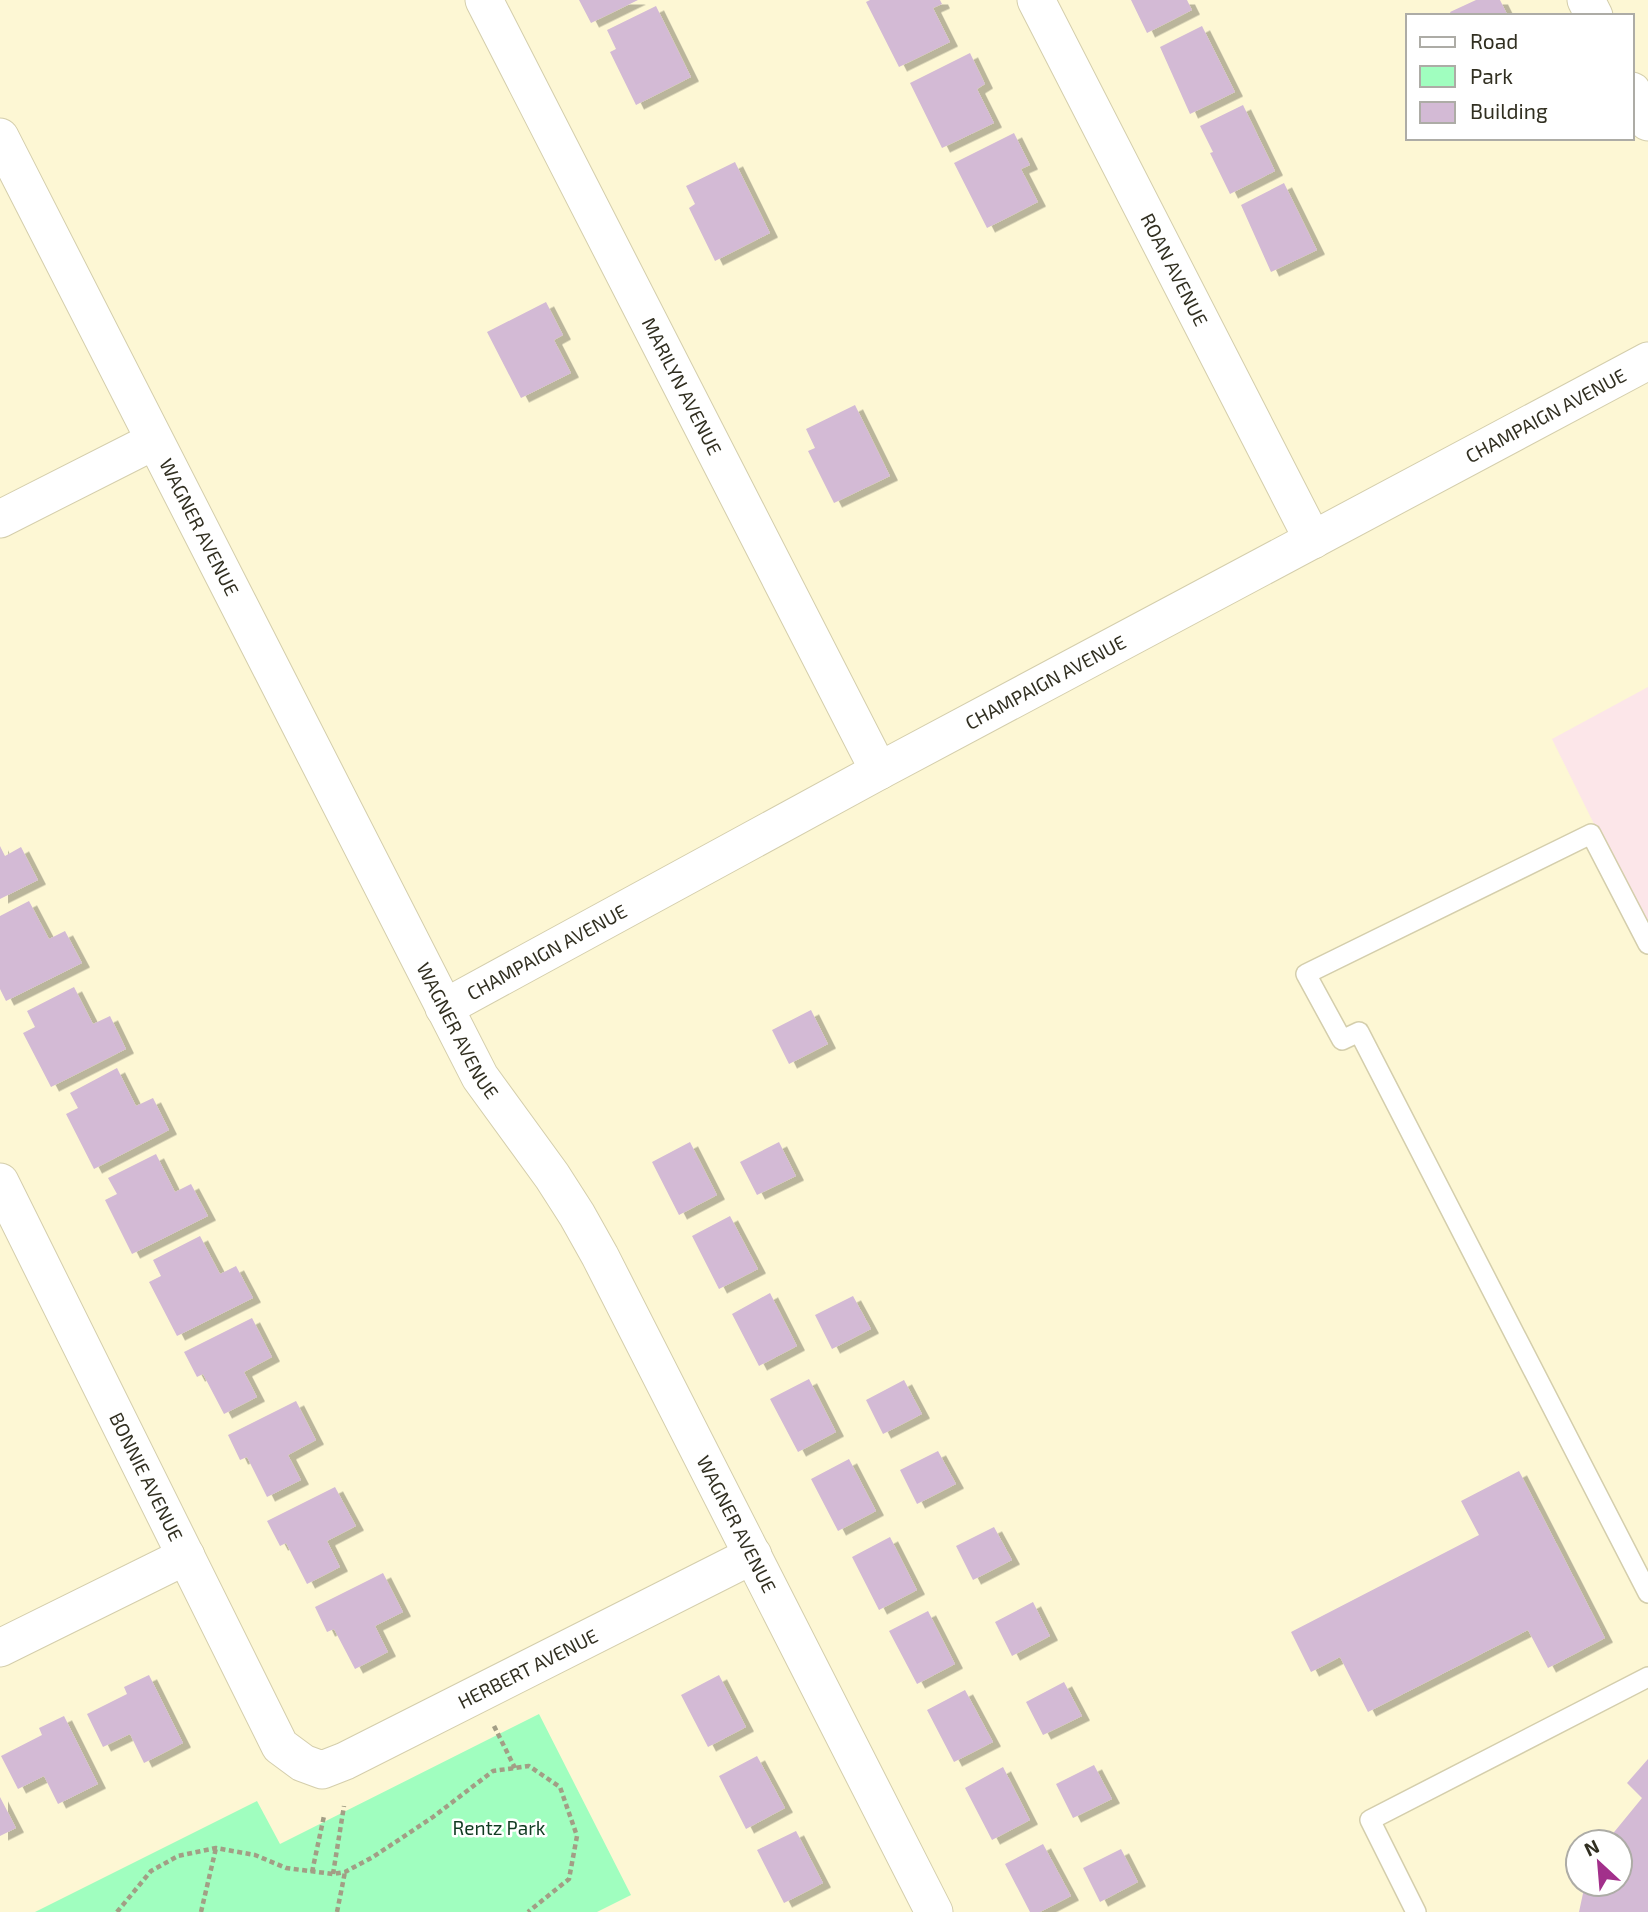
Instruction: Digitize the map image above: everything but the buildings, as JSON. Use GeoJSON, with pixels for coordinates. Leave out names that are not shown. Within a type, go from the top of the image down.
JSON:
{"type":"FeatureCollection","features":[{"type":"Feature","properties":{"kind":"street","name":"MARILYN AVENUE"},"geometry":{"type":"LineString","coordinates":[[484,0],[879,771]]}},
{"type":"Feature","properties":{"kind":"street","name":"ROAN AVENUE"},"geometry":{"type":"LineString","coordinates":[[1036,0],[1313,540]]}},
{"type":"Feature","properties":{"kind":"street"},"geometry":{"type":"LineString","coordinates":[[1634,95],[1648,122]]}},
{"type":"Feature","properties":{"kind":"street","name":"WAGNER AVENUE"},"geometry":{"type":"LineString","coordinates":[[0,137],[480,1077],[577,1215],[934,1912]]}},
{"type":"Feature","properties":{"kind":"street","name":"CHAMPAIGN AVENUE"},"geometry":{"type":"LineString","coordinates":[[444,1008],[879,771],[1648,361]]}},
{"type":"Feature","properties":{"kind":"street"},"geometry":{"type":"LineString","coordinates":[[0,519],[154,441]]}},
{"type":"Feature","properties":{"kind":"street","name":"BONNIE AVENUE"},"geometry":{"type":"LineString","coordinates":[[0,1182],[280,1746],[303,1763]]}},
{"type":"Feature","properties":{"kind":"street","name":"HERBERT AVENUE"},"geometry":{"type":"LineString","coordinates":[[303,1763],[322,1770],[333,1765],[752,1555]]}},
{"type":"Feature","properties":{"kind":"street"},"geometry":{"type":"LineString","coordinates":[[0,1648],[186,1556]]}},
{"type":"Feature","properties":{"kind":"lane"},"geometry":{"type":"LineString","coordinates":[[1648,944],[1591,834],[1306,974],[1342,1041],[1359,1032],[1648,1592]]}},
{"type":"Feature","properties":{"kind":"lane"},"geometry":{"type":"LineString","coordinates":[[1416,1912],[1370,1820],[1648,1677]]}},
{"type":"Feature","properties":{"kind":"path"},"geometry":{"type":"LineString","coordinates":[[478,1694],[514,1768]]}},
{"type":"Feature","properties":{"kind":"path"},"geometry":{"type":"LineString","coordinates":[[117,1912],[151,1871],[178,1856],[216,1848],[255,1855],[286,1868],[332,1874],[345,1872],[373,1857],[433,1817],[493,1771],[528,1766],[560,1787],[578,1836],[569,1879],[528,1912]]}},
{"type":"Feature","properties":{"kind":"path"},"geometry":{"type":"LineString","coordinates":[[332,1874],[344,1806]]}},
{"type":"Feature","properties":{"kind":"path"},"geometry":{"type":"LineString","coordinates":[[312,1872],[324,1816]]}},
{"type":"Feature","properties":{"kind":"path"},"geometry":{"type":"LineString","coordinates":[[201,1912],[216,1848]]}},
{"type":"Feature","properties":{"kind":"path"},"geometry":{"type":"LineString","coordinates":[[338,1912],[345,1872]]}},
{"type":"Feature","properties":{"kind":"shaded area"},"geometry":{"type":"Polygon","coordinates":[[[1648,687],[1648,933],[1552,739],[1648,687]]]}},
{"type":"Feature","properties":{"kind":"green space","name":"Rentz Park"},"geometry":{"type":"Polygon","coordinates":[[[539,1714],[631,1895],[597,1912],[35,1912],[257,1801],[280,1844],[539,1714]]]}}]}
